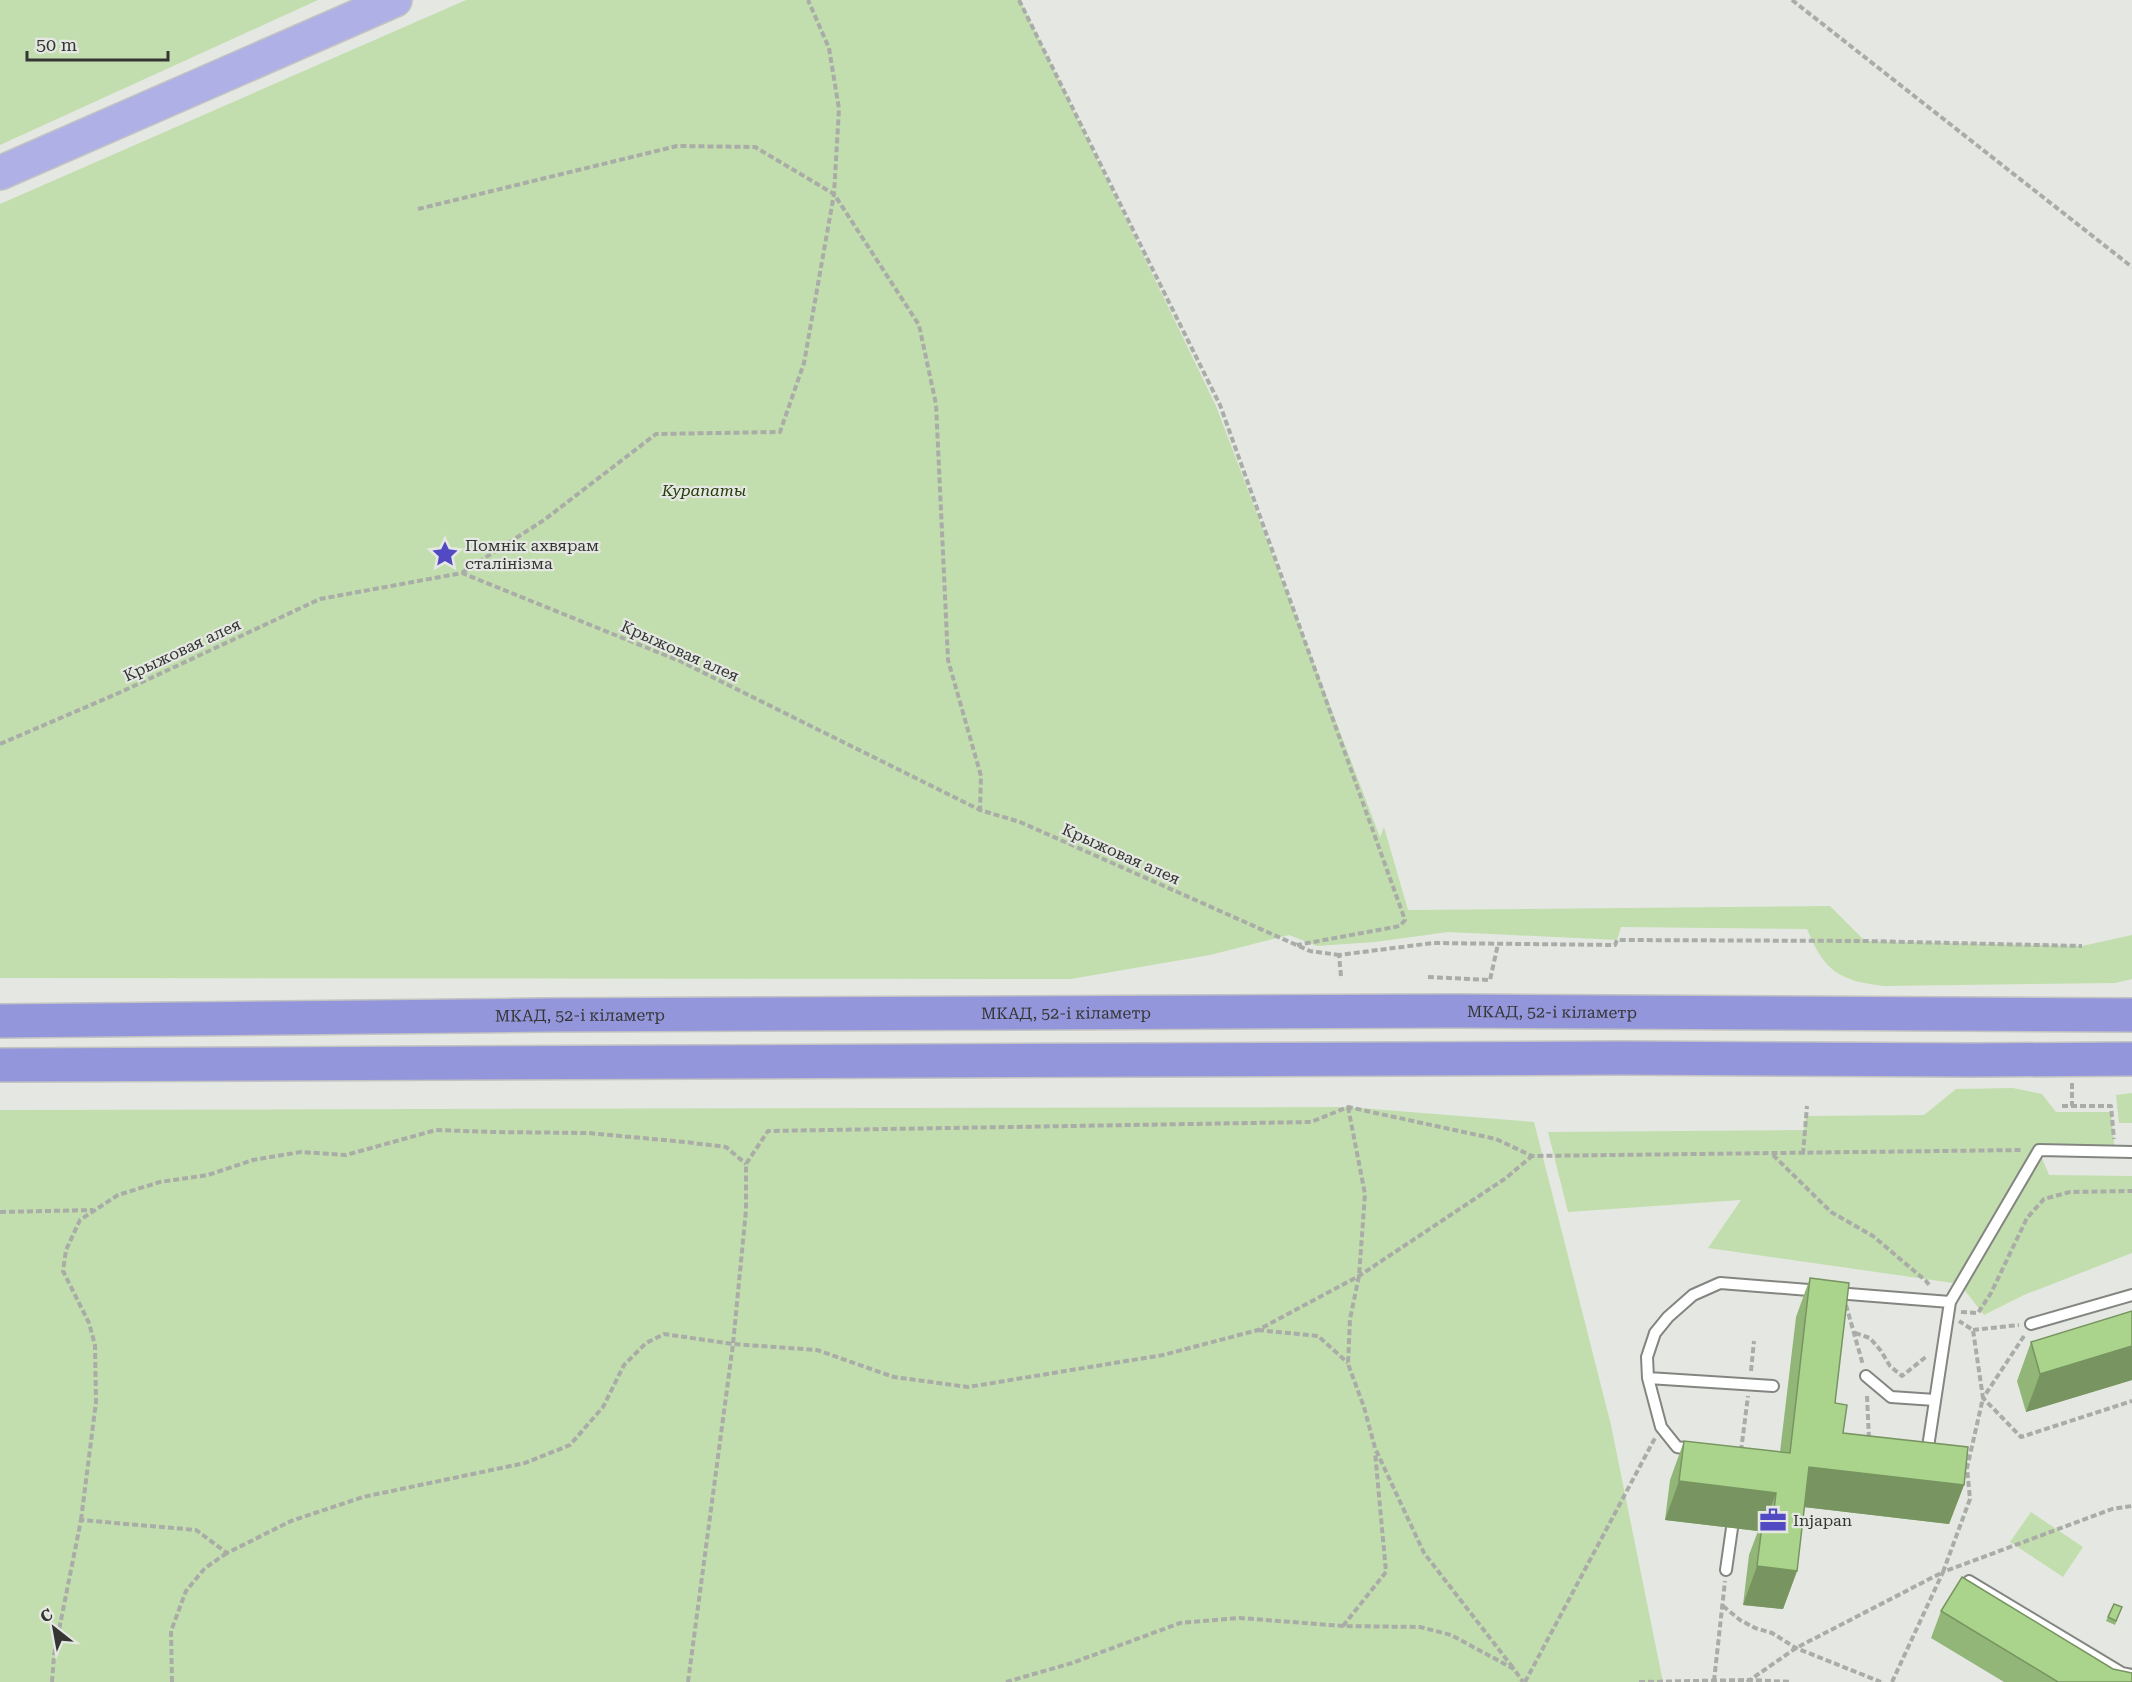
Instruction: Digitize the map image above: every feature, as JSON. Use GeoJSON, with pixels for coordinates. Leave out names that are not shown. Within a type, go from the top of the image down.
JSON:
{"type":"FeatureCollection","features":[{"type":"Feature","properties":{"kind":"highway"},"geometry":{"type":"LineString","coordinates":[[2098,1015],[2132,995]]}},
{"type":"Feature","properties":{"kind":"highway","name":"МКАД, 52-і кіламетр"},"geometry":{"type":"LineString","coordinates":[[0,1021],[545,1015],[1467,1011],[2132,1015]]}},
{"type":"Feature","properties":{"kind":"highway"},"geometry":{"type":"LineString","coordinates":[[0,1065],[1609,1058],[2132,1059]]}},
{"type":"Feature","properties":{"kind":"main road"},"geometry":{"type":"LineString","coordinates":[[0,173],[395,0]]}},
{"type":"Feature","properties":{"kind":"lane"},"geometry":{"type":"LineString","coordinates":[[1928,1447],[1948,1314],[1944,1301],[2039,1150],[2132,1152]]}},
{"type":"Feature","properties":{"kind":"lane"},"geometry":{"type":"LineString","coordinates":[[1709,1451],[1677,1447],[1661,1427],[1648,1378],[1647,1357],[1655,1333],[1668,1317],[1693,1295],[1720,1283],[1944,1301]]}},
{"type":"Feature","properties":{"kind":"lane"},"geometry":{"type":"LineString","coordinates":[[2031,1324],[2132,1295]]}},
{"type":"Feature","properties":{"kind":"lane"},"geometry":{"type":"LineString","coordinates":[[1866,1376],[1891,1397],[1935,1400]]}},
{"type":"Feature","properties":{"kind":"lane"},"geometry":{"type":"LineString","coordinates":[[1648,1378],[1773,1386]]}},
{"type":"Feature","properties":{"kind":"lane"},"geometry":{"type":"LineString","coordinates":[[1726,1570],[1732,1528]]}},
{"type":"Feature","properties":{"kind":"lane"},"geometry":{"type":"LineString","coordinates":[[1969,1581],[2122,1673],[2132,1675]]}},
{"type":"Feature","properties":{"kind":"path"},"geometry":{"type":"LineString","coordinates":[[462,573],[544,520],[656,434],[780,432],[804,363],[834,194],[839,109],[829,48],[808,0]]}},
{"type":"Feature","properties":{"kind":"path"},"geometry":{"type":"LineString","coordinates":[[1019,0],[1220,405],[1406,920],[1400,926],[1297,945]]}},
{"type":"Feature","properties":{"kind":"path"},"geometry":{"type":"LineString","coordinates":[[1792,0],[2132,267]]}},
{"type":"Feature","properties":{"kind":"path"},"geometry":{"type":"LineString","coordinates":[[418,209],[677,146],[755,147],[834,194],[920,326],[936,404],[948,660],[981,776],[980,810]]}},
{"type":"Feature","properties":{"kind":"path","name":"Крыжовая алея"},"geometry":{"type":"LineString","coordinates":[[0,744],[121,692],[320,599],[462,573],[682,662],[980,810],[1020,822],[1310,951],[1339,955],[1434,943],[1615,945],[1617,940],[1864,941],[2082,946]]}},
{"type":"Feature","properties":{"kind":"path"},"geometry":{"type":"LineString","coordinates":[[1428,977],[1490,980],[1498,944]]}},
{"type":"Feature","properties":{"kind":"path"},"geometry":{"type":"LineString","coordinates":[[1339,955],[1341,976]]}},
{"type":"Feature","properties":{"kind":"path"},"geometry":{"type":"LineString","coordinates":[[1803,1154],[1807,1106]]}},
{"type":"Feature","properties":{"kind":"path"},"geometry":{"type":"LineString","coordinates":[[2062,1106],[2111,1106],[2115,1152]]}},
{"type":"Feature","properties":{"kind":"path"},"geometry":{"type":"LineString","coordinates":[[688,1682],[733,1344],[746,1210],[746,1164],[768,1131],[1311,1122],[1348,1107],[1496,1139],[1532,1156],[2039,1150]]}},
{"type":"Feature","properties":{"kind":"path"},"geometry":{"type":"LineString","coordinates":[[1343,1626],[1386,1572],[1375,1448],[1364,1407],[1348,1364],[1350,1319],[1359,1276],[1365,1194],[1348,1107]]}},
{"type":"Feature","properties":{"kind":"path"},"geometry":{"type":"LineString","coordinates":[[52,1682],[54,1655],[81,1520],[96,1402],[95,1345],[89,1323],[63,1271],[66,1250],[80,1220],[118,1195],[160,1182],[208,1175],[253,1160],[301,1152],[346,1155],[436,1130],[588,1133],[685,1142],[726,1148],[746,1164]]}},
{"type":"Feature","properties":{"kind":"path"},"geometry":{"type":"LineString","coordinates":[[1773,1154],[1831,1212],[1873,1236],[1926,1281],[1944,1301]]}},
{"type":"Feature","properties":{"kind":"path"},"geometry":{"type":"LineString","coordinates":[[172,1682],[171,1631],[186,1591],[205,1568],[227,1553],[291,1521],[363,1497],[525,1463],[570,1445],[603,1407],[624,1365],[646,1343],[664,1334],[733,1344],[817,1350],[894,1377],[968,1387],[1163,1355],[1258,1330],[1359,1276],[1506,1178],[1532,1156]]}},
{"type":"Feature","properties":{"kind":"path"},"geometry":{"type":"LineString","coordinates":[[1948,1314],[1965,1311],[1978,1313],[1991,1293],[2027,1218],[2044,1200],[2070,1192],[2132,1191]]}},
{"type":"Feature","properties":{"kind":"path"},"geometry":{"type":"LineString","coordinates":[[0,1212],[94,1210]]}},
{"type":"Feature","properties":{"kind":"path"},"geometry":{"type":"LineString","coordinates":[[1948,1314],[1973,1330],[2031,1324]]}},
{"type":"Feature","properties":{"kind":"path"},"geometry":{"type":"LineString","coordinates":[[1892,1682],[1943,1572],[1970,1499],[1967,1468],[1983,1398],[2031,1324]]}},
{"type":"Feature","properties":{"kind":"path"},"geometry":{"type":"LineString","coordinates":[[1258,1330],[1318,1336],[1348,1364]]}},
{"type":"Feature","properties":{"kind":"path"},"geometry":{"type":"LineString","coordinates":[[1973,1330],[1983,1398],[2020,1437],[2132,1401]]}},
{"type":"Feature","properties":{"kind":"path"},"geometry":{"type":"LineString","coordinates":[[1854,1333],[1870,1338],[1890,1366],[1902,1376],[1926,1357],[1943,1349]]}},
{"type":"Feature","properties":{"kind":"path"},"geometry":{"type":"LineString","coordinates":[[1375,1448],[1424,1553],[1524,1682],[1661,1427]]}},
{"type":"Feature","properties":{"kind":"path"},"geometry":{"type":"LineString","coordinates":[[1961,1458],[1967,1468]]}},
{"type":"Feature","properties":{"kind":"path"},"geometry":{"type":"LineString","coordinates":[[1748,1681],[1796,1648],[1943,1572],[2112,1509],[2132,1506]]}},
{"type":"Feature","properties":{"kind":"path"},"geometry":{"type":"LineString","coordinates":[[81,1520],[196,1530],[227,1553]]}},
{"type":"Feature","properties":{"kind":"path"},"geometry":{"type":"LineString","coordinates":[[1714,1681],[1726,1570]]}},
{"type":"Feature","properties":{"kind":"path"},"geometry":{"type":"LineString","coordinates":[[1723,1606],[1740,1620],[1796,1648],[1881,1682]]}},
{"type":"Feature","properties":{"kind":"path"},"geometry":{"type":"LineString","coordinates":[[1006,1682],[1072,1663],[1180,1623],[1240,1618],[1343,1626],[1420,1627],[1451,1635],[1514,1669]]}},
{"type":"Feature","properties":{"kind":"path"},"geometry":{"type":"LineString","coordinates":[[1639,1682],[1792,1682]]}},
{"type":"Feature","properties":{"kind":"green space"},"geometry":{"type":"Polygon","coordinates":[[[0,0],[318,0],[0,145],[0,0]]]}},
{"type":"Feature","properties":{"kind":"green space","name":"Курапаты"},"geometry":{"type":"Polygon","coordinates":[[[466,0],[1020,0],[1216,406],[1380,837],[1384,827],[1408,910],[1830,906],[1865,941],[2082,946],[2132,935],[2132,979],[2115,983],[1884,986],[1855,981],[1835,971],[1820,955],[1807,929],[1621,927],[1617,940],[1448,932],[1375,942],[1317,946],[1289,935],[1210,955],[1071,979],[0,978],[0,204],[466,0]]]}},
{"type":"Feature","properties":{"kind":"green space"},"geometry":{"type":"Polygon","coordinates":[[[2013,1088],[2042,1094],[2056,1112],[2111,1112],[2115,1152],[2039,1151],[2049,1175],[2132,1176],[2132,1253],[2024,1295],[1984,1315],[1960,1284],[1708,1248],[1741,1200],[1568,1212],[1548,1132],[1804,1130],[1806,1116],[1924,1115],[1956,1089],[2013,1088]]]}},
{"type":"Feature","properties":{"kind":"green space"},"geometry":{"type":"Polygon","coordinates":[[[2132,1093],[2132,1123],[2119,1123],[2116,1095],[2132,1093]]]}},
{"type":"Feature","properties":{"kind":"green space"},"geometry":{"type":"Polygon","coordinates":[[[1348,1107],[1534,1122],[1611,1425],[1663,1682],[0,1682],[0,1110],[1348,1107]]]}},
{"type":"Feature","properties":{"kind":"green space"},"geometry":{"type":"Polygon","coordinates":[[[2031,1512],[2083,1547],[2063,1577],[2010,1542],[2031,1512]]]}},
{"type":"Feature","properties":{"kind":"building"},"geometry":{"type":"Polygon","coordinates":[[[1810,1278],[1849,1283],[1835,1403],[1847,1405],[1843,1433],[1968,1447],[1964,1485],[1809,1467],[1797,1571],[1757,1566],[1763,1517],[1773,1518],[1776,1493],[1679,1481],[1684,1441],[1790,1453],[1810,1278]]]}},
{"type":"Feature","properties":{"kind":"building"},"geometry":{"type":"Polygon","coordinates":[[[2132,1311],[2132,1346],[2040,1374],[2031,1342],[2132,1311]]]}},
{"type":"Feature","properties":{"kind":"building"},"geometry":{"type":"Polygon","coordinates":[[[1962,1577],[2113,1669],[2132,1673],[2132,1682],[2058,1682],[1941,1611],[1962,1577]]]}},
{"type":"Feature","properties":{"kind":"building"},"geometry":{"type":"Polygon","coordinates":[[[2114,1604],[2122,1607],[2116,1621],[2108,1617],[2114,1604]]]}},
{"type":"Feature","properties":{"kind":"place","name":"Помнік ахвярам сталінізма"},"geometry":{"type":"Point","coordinates":[445,554]}},
{"type":"Feature","properties":{"kind":"place","name":"Injapan"},"geometry":{"type":"Point","coordinates":[1773,1520]}}]}
